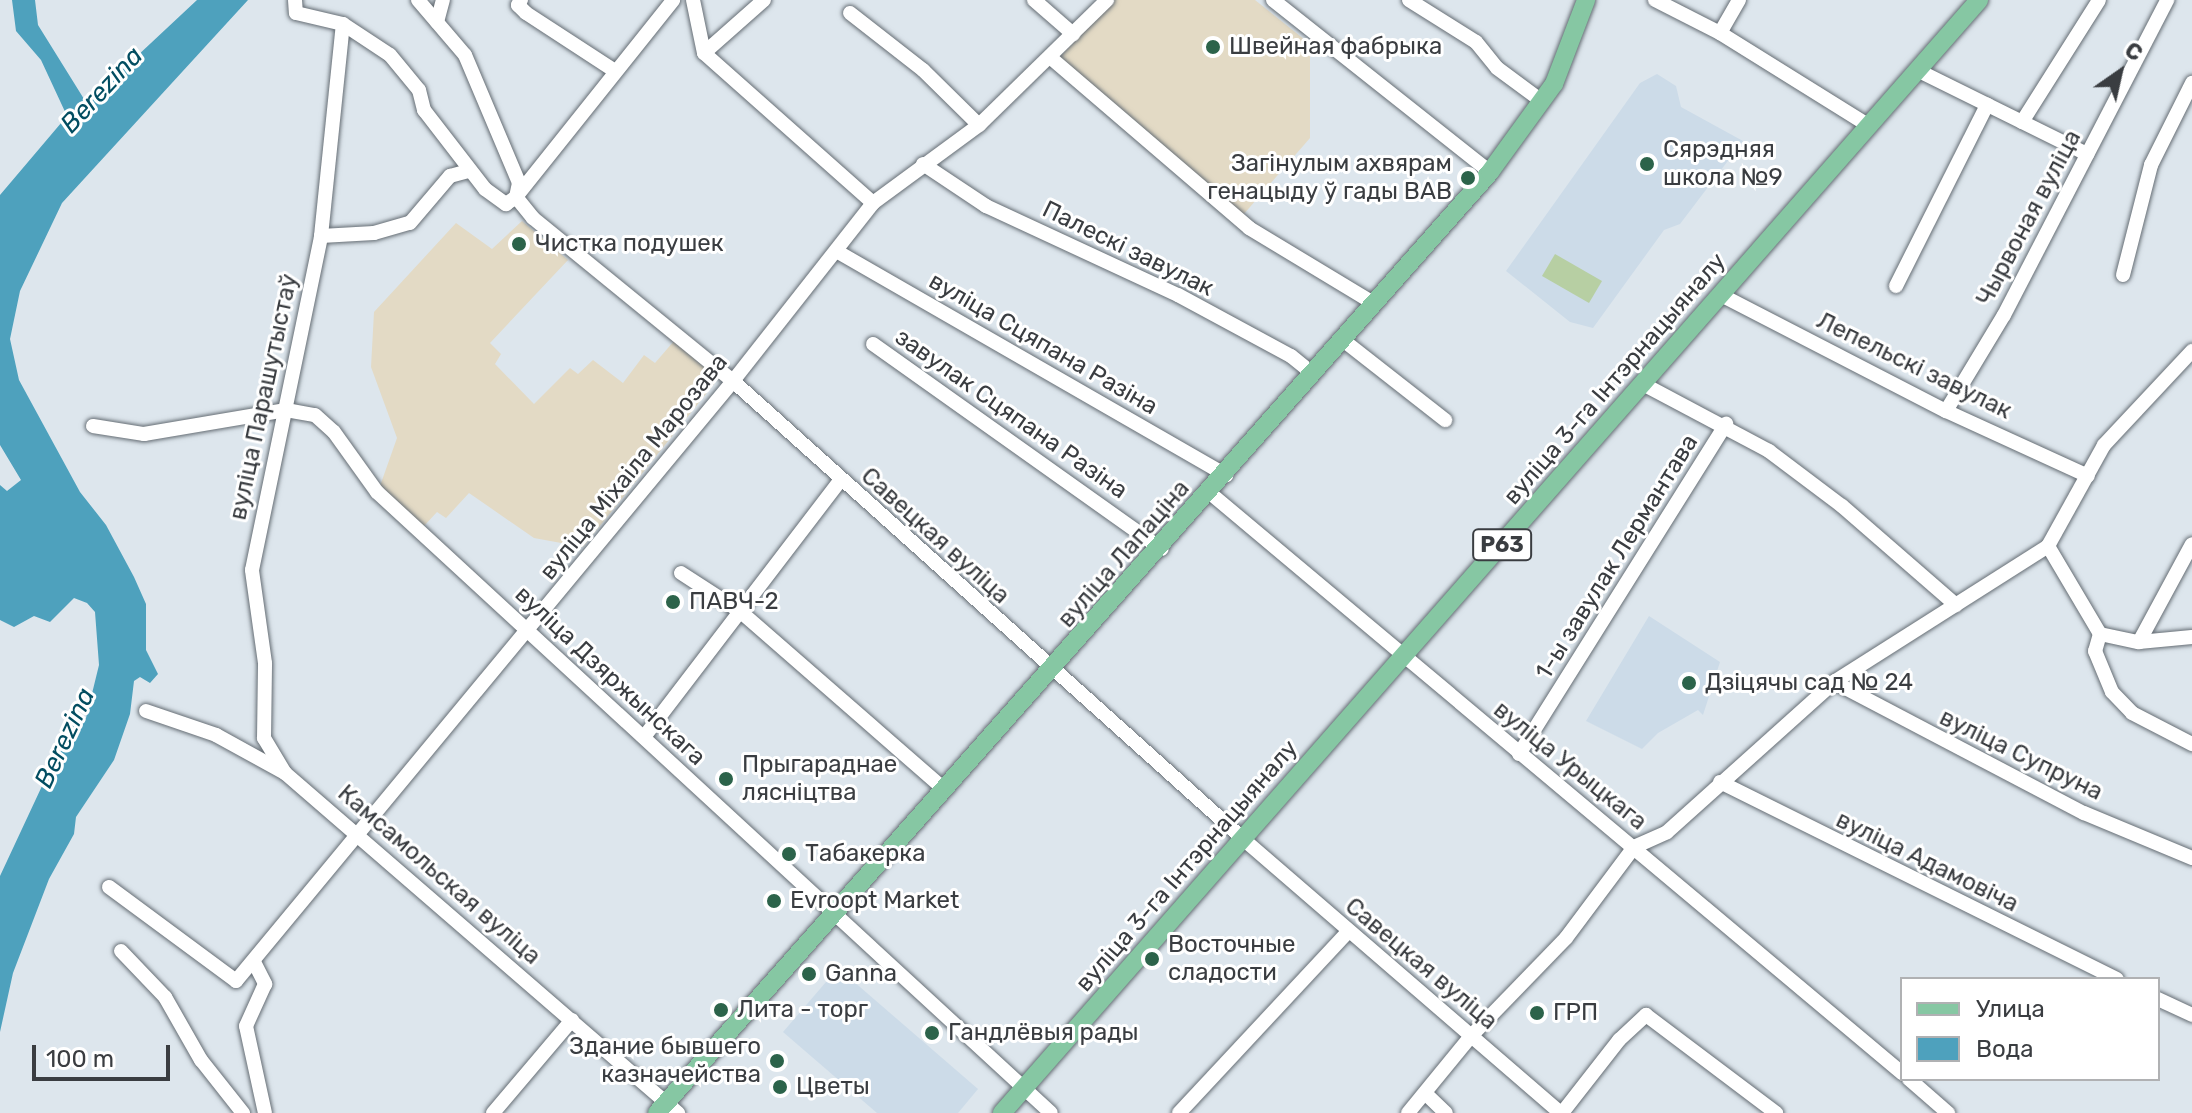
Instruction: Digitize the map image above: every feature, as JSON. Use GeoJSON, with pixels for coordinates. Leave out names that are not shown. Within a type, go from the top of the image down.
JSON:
{"type":"FeatureCollection","features":[{"type":"Feature","properties":{"kind":"main road","name":"вуліца Лапаціна"},"geometry":{"type":"LineString","coordinates":[[667,1110],[834,915],[1161,549],[1490,172],[1543,102],[1563,67],[1586,0]]}},
{"type":"Feature","properties":{"kind":"main road","name":"вуліца 3-га Інтэрнацыяналу"},"geometry":{"type":"LineString","coordinates":[[1002,1113],[1979,0]]}},
{"type":"Feature","properties":{"kind":"street"},"geometry":{"type":"LineString","coordinates":[[418,0],[465,55],[519,183],[516,197]]}},
{"type":"Feature","properties":{"kind":"street"},"geometry":{"type":"LineString","coordinates":[[437,22],[443,0]]}},
{"type":"Feature","properties":{"kind":"street"},"geometry":{"type":"LineString","coordinates":[[521,0],[518,5],[526,13],[615,71]]}},
{"type":"Feature","properties":{"kind":"street"},"geometry":{"type":"LineString","coordinates":[[516,197],[673,0]]}},
{"type":"Feature","properties":{"kind":"street"},"geometry":{"type":"LineString","coordinates":[[693,0],[704,53],[873,203]]}},
{"type":"Feature","properties":{"kind":"street"},"geometry":{"type":"LineString","coordinates":[[704,53],[764,0]]}},
{"type":"Feature","properties":{"kind":"street"},"geometry":{"type":"LineString","coordinates":[[1034,0],[1073,34]]}},
{"type":"Feature","properties":{"kind":"street","name":"вуліца Міхаіла Марозава"},"geometry":{"type":"LineString","coordinates":[[109,887],[232,981],[254,962],[733,381],[838,252],[873,203],[979,125],[1107,0]]}},
{"type":"Feature","properties":{"kind":"street"},"geometry":{"type":"LineString","coordinates":[[1273,0],[1490,172]]}},
{"type":"Feature","properties":{"kind":"street"},"geometry":{"type":"LineString","coordinates":[[1409,0],[1476,42],[1497,68],[1543,102]]}},
{"type":"Feature","properties":{"kind":"street"},"geometry":{"type":"LineString","coordinates":[[1655,0],[1720,33],[1868,125]]}},
{"type":"Feature","properties":{"kind":"street"},"geometry":{"type":"LineString","coordinates":[[1720,33],[1739,0]]}},
{"type":"Feature","properties":{"kind":"street"},"geometry":{"type":"LineString","coordinates":[[2022,122],[2099,0]]}},
{"type":"Feature","properties":{"kind":"street","name":"Чырвоная вуліца"},"geometry":{"type":"LineString","coordinates":[[1946,411],[2004,315],[2167,0]]}},
{"type":"Feature","properties":{"kind":"street","name":"Савецкая вуліца"},"geometry":{"type":"LineString","coordinates":[[294,5],[343,24],[390,55],[469,171],[506,204],[516,197],[533,218],[733,381],[840,481],[1348,932],[1561,1113]]}},
{"type":"Feature","properties":{"kind":"street"},"geometry":{"type":"LineString","coordinates":[[850,13],[923,70],[979,125]]}},
{"type":"Feature","properties":{"kind":"street","name":"вуліца Парашутыстаў"},"geometry":{"type":"LineString","coordinates":[[285,773],[264,738],[265,663],[252,570],[321,236],[343,24]]}},
{"type":"Feature","properties":{"kind":"street"},"geometry":{"type":"LineString","coordinates":[[1051,58],[1249,228],[1375,304]]}},
{"type":"Feature","properties":{"kind":"street"},"geometry":{"type":"LineString","coordinates":[[1917,70],[2087,154]]}},
{"type":"Feature","properties":{"kind":"street"},"geometry":{"type":"LineString","coordinates":[[2123,275],[2151,165],[2192,83]]}},
{"type":"Feature","properties":{"kind":"street"},"geometry":{"type":"LineString","coordinates":[[1896,286],[1987,105]]}},
{"type":"Feature","properties":{"kind":"street","name":"Палескі завулак"},"geometry":{"type":"LineString","coordinates":[[923,164],[986,206],[1178,295],[1291,356],[1313,374]]}},
{"type":"Feature","properties":{"kind":"street"},"geometry":{"type":"LineString","coordinates":[[321,236],[374,233],[410,223],[450,176],[469,171]]}},
{"type":"Feature","properties":{"kind":"street","name":"вуліца Сцяпана Разіна"},"geometry":{"type":"LineString","coordinates":[[838,252],[1226,475]]}},
{"type":"Feature","properties":{"kind":"street","name":"Лепельскі завулак"},"geometry":{"type":"LineString","coordinates":[[1721,295],[1946,411],[2088,476]]}},
{"type":"Feature","properties":{"kind":"street"},"geometry":{"type":"LineString","coordinates":[[1343,340],[1445,420]]}},
{"type":"Feature","properties":{"kind":"street","name":"завулак Сцяпана Разіна"},"geometry":{"type":"LineString","coordinates":[[873,344],[1161,549]]}},
{"type":"Feature","properties":{"kind":"street"},"geometry":{"type":"LineString","coordinates":[[1408,1113],[1471,1036],[1566,938],[1634,847],[1667,832],[1834,682],[2048,546],[2104,445],[2192,351]]}},
{"type":"Feature","properties":{"kind":"street"},"geometry":{"type":"LineString","coordinates":[[1643,384],[1726,424],[1842,506],[1956,605]]}},
{"type":"Feature","properties":{"kind":"street","name":"вуліца Дзяржынскага"},"geometry":{"type":"LineString","coordinates":[[93,426],[144,434],[286,410],[315,415],[334,432],[377,492],[1051,1113]]}},
{"type":"Feature","properties":{"kind":"street","name":"1-ы завулак Лермантава"},"geometry":{"type":"LineString","coordinates":[[1519,754],[1726,424]]}},
{"type":"Feature","properties":{"kind":"street"},"geometry":{"type":"LineString","coordinates":[[644,737],[840,481]]}},
{"type":"Feature","properties":{"kind":"street","name":"вуліца Урыцкага"},"geometry":{"type":"LineString","coordinates":[[1210,493],[1900,1071]]}},
{"type":"Feature","properties":{"kind":"street"},"geometry":{"type":"LineString","coordinates":[[2139,642],[2192,544]]}},
{"type":"Feature","properties":{"kind":"street"},"geometry":{"type":"LineString","coordinates":[[2048,546],[2100,634],[2095,651],[2112,692],[2132,713],[2192,744]]}},
{"type":"Feature","properties":{"kind":"street"},"geometry":{"type":"LineString","coordinates":[[681,573],[741,612],[945,790]]}},
{"type":"Feature","properties":{"kind":"street"},"geometry":{"type":"LineString","coordinates":[[2100,634],[2139,642],[2192,637]]}},
{"type":"Feature","properties":{"kind":"street","name":"вуліца Супруна"},"geometry":{"type":"LineString","coordinates":[[1834,682],[2084,813],[2192,858]]}},
{"type":"Feature","properties":{"kind":"street","name":"Камсамольская вуліца"},"geometry":{"type":"LineString","coordinates":[[146,711],[216,735],[285,773],[361,834],[572,1020],[667,1110]]}},
{"type":"Feature","properties":{"kind":"street","name":"вуліца Адамовіча"},"geometry":{"type":"LineString","coordinates":[[1720,782],[2113,977]]}},
{"type":"Feature","properties":{"kind":"street"},"geometry":{"type":"LineString","coordinates":[[1179,1113],[1348,932]]}},
{"type":"Feature","properties":{"kind":"street"},"geometry":{"type":"LineString","coordinates":[[121,951],[165,997],[201,1060],[243,1113]]}},
{"type":"Feature","properties":{"kind":"street"},"geometry":{"type":"LineString","coordinates":[[254,962],[265,984],[246,1026],[265,1113]]}},
{"type":"Feature","properties":{"kind":"street"},"geometry":{"type":"LineString","coordinates":[[2160,1000],[2192,1015]]}},
{"type":"Feature","properties":{"kind":"street"},"geometry":{"type":"LineString","coordinates":[[1561,1113],[1646,1015],[1776,1113]]}},
{"type":"Feature","properties":{"kind":"street"},"geometry":{"type":"LineString","coordinates":[[493,1113],[572,1020]]}},
{"type":"Feature","properties":{"kind":"street"},"geometry":{"type":"LineString","coordinates":[[1911,1081],[1948,1113]]}},
{"type":"Feature","properties":{"kind":"street"},"geometry":{"type":"LineString","coordinates":[[1425,1093],[1446,1113]]}},
{"type":"Feature","properties":{"kind":"shaded area"},"geometry":{"type":"Polygon","coordinates":[[[1114,0],[1255,0],[1310,44],[1310,138],[1243,215],[1058,59],[1114,0]]]}},
{"type":"Feature","properties":{"kind":"shaded area"},"geometry":{"type":"Polygon","coordinates":[[[1657,74],[1676,86],[1681,107],[1743,141],[1680,224],[1664,230],[1593,328],[1570,322],[1506,271],[1640,83],[1657,74]]]}},
{"type":"Feature","properties":{"kind":"shaded area"},"geometry":{"type":"Polygon","coordinates":[[[522,221],[568,260],[490,343],[501,354],[495,364],[534,404],[570,368],[578,374],[593,360],[623,383],[644,355],[655,363],[674,341],[718,379],[583,547],[534,538],[469,493],[446,518],[437,512],[424,526],[380,486],[397,438],[371,367],[374,312],[456,223],[492,249],[522,221]]]}},
{"type":"Feature","properties":{"kind":"shaded area"},"geometry":{"type":"Polygon","coordinates":[[[1649,616],[1720,662],[1703,715],[1698,710],[1658,733],[1642,749],[1586,721],[1649,616]]]}},
{"type":"Feature","properties":{"kind":"shaded area"},"geometry":{"type":"Polygon","coordinates":[[[838,968],[978,1089],[958,1113],[877,1113],[783,1032],[838,968]]]}},
{"type":"Feature","properties":{"kind":"green space"},"geometry":{"type":"Polygon","coordinates":[[[1555,254],[1602,281],[1589,303],[1542,276],[1555,254]]]}},
{"type":"Feature","properties":{"kind":"water","name":"Berezina"},"geometry":{"type":"Polygon","coordinates":[[[12,0],[35,0],[38,25],[84,99],[105,86],[197,0],[248,0],[62,203],[20,291],[10,339],[19,380],[80,492],[106,525],[134,577],[146,604],[146,650],[158,674],[150,683],[140,677],[134,681],[130,714],[114,760],[76,817],[74,834],[49,879],[13,973],[0,1032],[0,876],[49,771],[56,769],[66,732],[75,720],[86,718],[99,665],[95,612],[87,603],[74,598],[50,622],[34,616],[14,627],[0,620],[0,485],[7,491],[21,480],[0,445],[0,195],[67,116],[41,60],[16,31],[12,0]]]}},
{"type":"Feature","properties":{"kind":"place","name":"Швейная фабрыка"},"geometry":{"type":"Point","coordinates":[1213,47]}},
{"type":"Feature","properties":{"kind":"place","name":"Сярэдняя школа №9"},"geometry":{"type":"Point","coordinates":[1647,164]}},
{"type":"Feature","properties":{"kind":"place","name":"Загінулым ахвярам генацыду ў гады ВАВ"},"geometry":{"type":"Point","coordinates":[1468,178]}},
{"type":"Feature","properties":{"kind":"place","name":"Чистка подушек"},"geometry":{"type":"Point","coordinates":[519,244]}},
{"type":"Feature","properties":{"kind":"place","name":"ПАВЧ-2"},"geometry":{"type":"Point","coordinates":[673,602]}},
{"type":"Feature","properties":{"kind":"place","name":"Дзіцячы сад № 24"},"geometry":{"type":"Point","coordinates":[1689,683]}},
{"type":"Feature","properties":{"kind":"place","name":"Прыгараднае лясніцтва"},"geometry":{"type":"Point","coordinates":[726,779]}},
{"type":"Feature","properties":{"kind":"place","name":"Табакерка"},"geometry":{"type":"Point","coordinates":[789,854]}},
{"type":"Feature","properties":{"kind":"place","name":"Evroopt Market"},"geometry":{"type":"Point","coordinates":[774,901]}},
{"type":"Feature","properties":{"kind":"place","name":"Восточные сладости"},"geometry":{"type":"Point","coordinates":[1152,959]}},
{"type":"Feature","properties":{"kind":"place","name":"Ganna"},"geometry":{"type":"Point","coordinates":[809,974]}},
{"type":"Feature","properties":{"kind":"place","name":"Лита - торг"},"geometry":{"type":"Point","coordinates":[721,1010]}},
{"type":"Feature","properties":{"kind":"place","name":"ГРП"},"geometry":{"type":"Point","coordinates":[1537,1013]}},
{"type":"Feature","properties":{"kind":"place","name":"Гандлёвыя рады"},"geometry":{"type":"Point","coordinates":[932,1033]}},
{"type":"Feature","properties":{"kind":"place","name":"Здание бывшего казначейства"},"geometry":{"type":"Point","coordinates":[777,1061]}},
{"type":"Feature","properties":{"kind":"place","name":"Цветы"},"geometry":{"type":"Point","coordinates":[780,1087]}}]}
